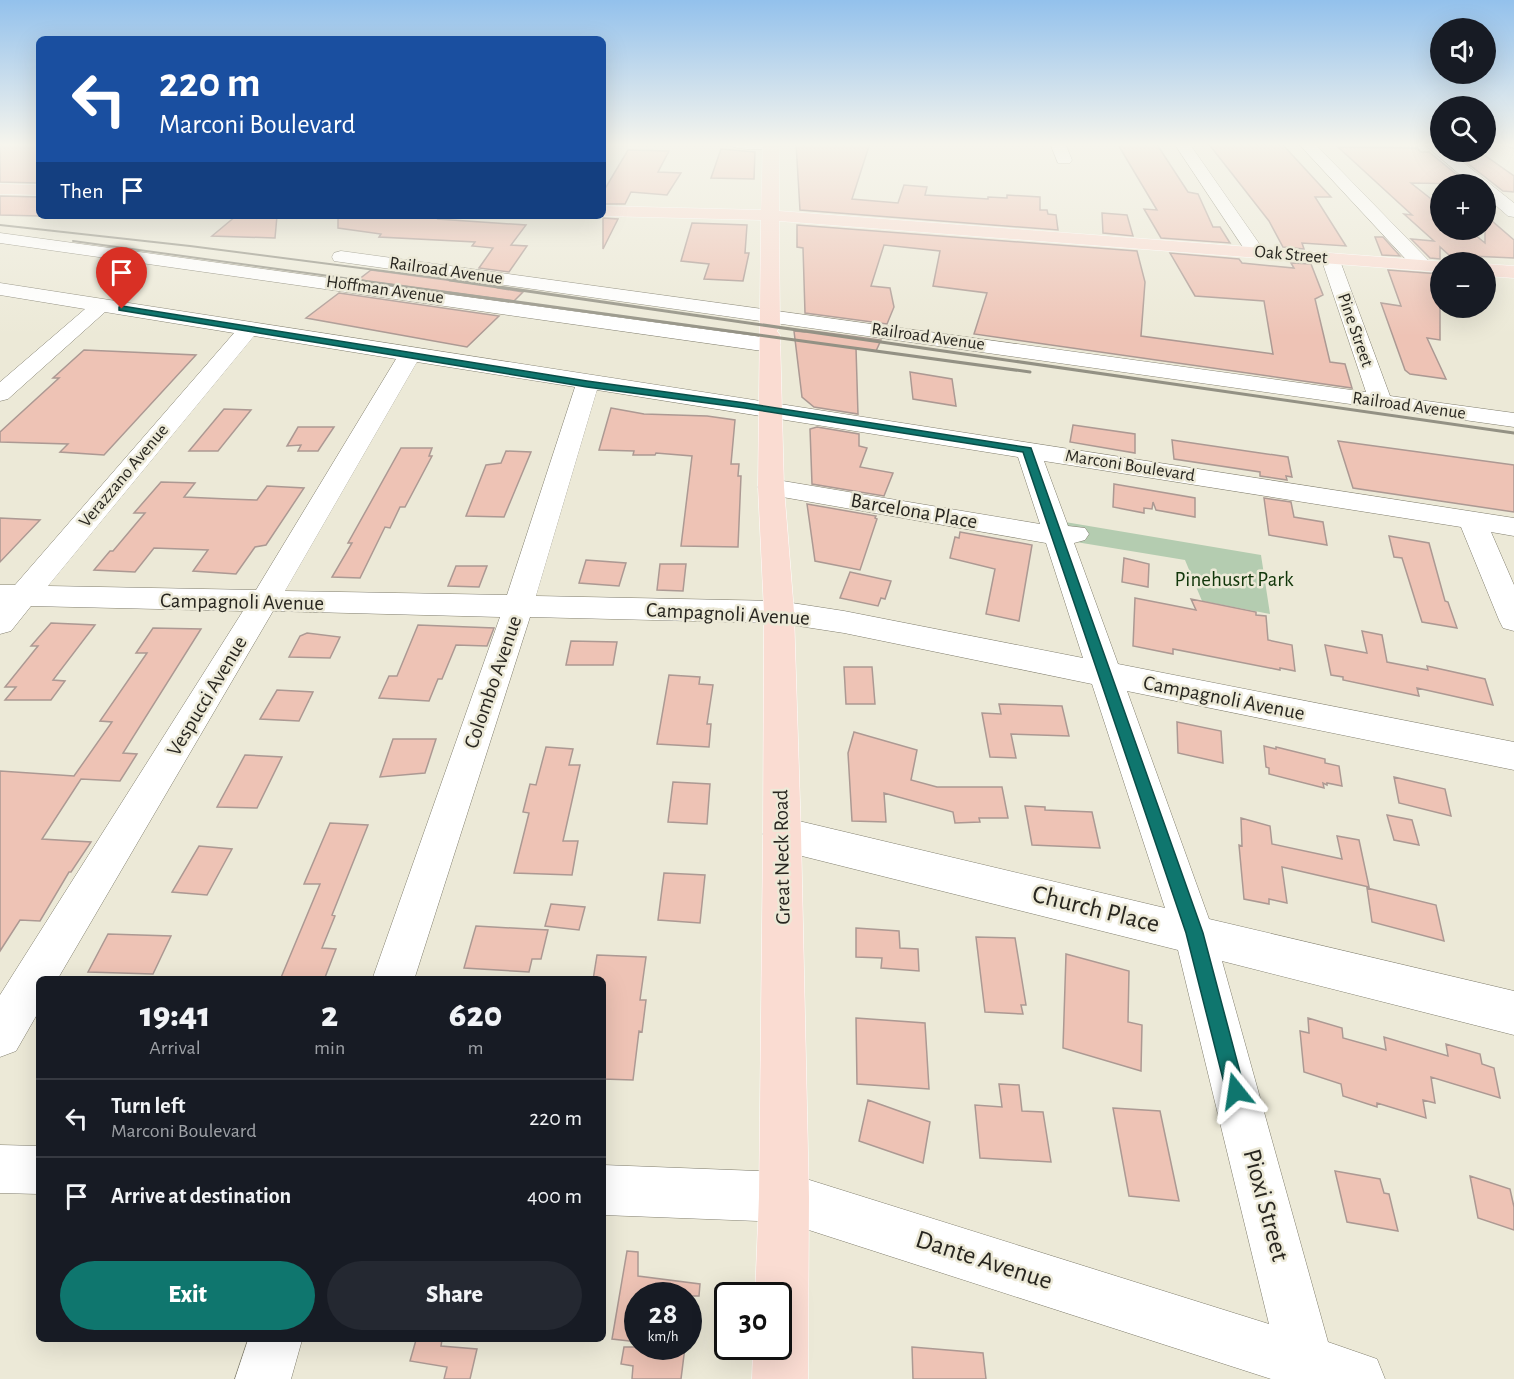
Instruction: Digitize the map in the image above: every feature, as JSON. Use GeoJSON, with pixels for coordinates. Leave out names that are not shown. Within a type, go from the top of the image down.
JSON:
{"type":"FeatureCollection","features":[{"type":"Feature","properties":{"kind":"main road","name":"Oak Street"},"geometry":{"type":"LineString","coordinates":[[606,211],[770,210],[1430,266]]}},
{"type":"Feature","properties":{"kind":"main road","name":"Great Neck Road"},"geometry":{"type":"LineString","coordinates":[[770,210],[769,409],[771,487],[779,612],[782,834],[784,1197],[780,1379]]}},
{"type":"Feature","properties":{"kind":"main road"},"geometry":{"type":"LineString","coordinates":[[1496,271],[1514,272]]}},
{"type":"Feature","properties":{"kind":"street"},"geometry":{"type":"LineString","coordinates":[[1225,207],[1256,252]]}},
{"type":"Feature","properties":{"kind":"street"},"geometry":{"type":"LineString","coordinates":[[1371,207],[1430,265]]}},
{"type":"Feature","properties":{"kind":"street","name":"Hoffman Avenue"},"geometry":{"type":"LineString","coordinates":[[0,238],[769,330]]}},
{"type":"Feature","properties":{"kind":"street","name":"Railroad Avenue"},"geometry":{"type":"LineString","coordinates":[[341,256],[769,330],[1381,402],[1514,420]]}},
{"type":"Feature","properties":{"kind":"street","name":"Pine Street"},"geometry":{"type":"LineString","coordinates":[[1330,258],[1381,402]]}},
{"type":"Feature","properties":{"kind":"street","name":"Marconi Boulevard"},"geometry":{"type":"LineString","coordinates":[[0,289],[587,384],[769,409],[1514,527]]}},
{"type":"Feature","properties":{"kind":"street"},"geometry":{"type":"LineString","coordinates":[[0,394],[101,305]]}},
{"type":"Feature","properties":{"kind":"street","name":"Verazzano Avenue"},"geometry":{"type":"LineString","coordinates":[[0,623],[12,596],[248,329]]}},
{"type":"Feature","properties":{"kind":"street","name":"Vespucci Avenue"},"geometry":{"type":"LineString","coordinates":[[0,1035],[263,603],[410,354]]}},
{"type":"Feature","properties":{"kind":"street","name":"Colombo Avenue"},"geometry":{"type":"LineString","coordinates":[[394,976],[518,607],[587,384]]}},
{"type":"Feature","properties":{"kind":"street","name":"Pioxi Street"},"geometry":{"type":"LineString","coordinates":[[1028,450],[1068,534],[1105,674],[1194,933],[1309,1371]]}},
{"type":"Feature","properties":{"kind":"street","name":"Barcelona Place"},"geometry":{"type":"LineString","coordinates":[[771,487],[1068,534]]}},
{"type":"Feature","properties":{"kind":"street"},"geometry":{"type":"LineString","coordinates":[[1472,520],[1514,620]]}},
{"type":"Feature","properties":{"kind":"street","name":"Campagnoli Avenue"},"geometry":{"type":"LineString","coordinates":[[12,596],[779,612],[843,622],[1514,756]]}},
{"type":"Feature","properties":{"kind":"street","name":"Church Place"},"geometry":{"type":"LineString","coordinates":[[782,834],[1514,1013]]}},
{"type":"Feature","properties":{"kind":"street"},"geometry":{"type":"LineString","coordinates":[[0,1168],[36,1170]]}},
{"type":"Feature","properties":{"kind":"street","name":"Dante Avenue"},"geometry":{"type":"LineString","coordinates":[[606,1190],[784,1197],[1309,1371],[1357,1379]]}},
{"type":"Feature","properties":{"kind":"street"},"geometry":{"type":"LineString","coordinates":[[263,1379],[274,1342]]}},
{"type":"Feature","properties":{"kind":"green space","name":"Pinehusrt Park"},"geometry":{"type":"Polygon","coordinates":[[[1065,522],[1261,555],[1270,614],[1202,601],[1185,560],[1070,541],[1065,522]]]}},
{"type":"Feature","properties":{"kind":"building"},"geometry":{"type":"Polygon","coordinates":[[[0,207],[36,207],[36,216],[0,215],[0,207]]]}},
{"type":"Feature","properties":{"kind":"building"},"geometry":{"type":"Polygon","coordinates":[[[800,207],[1040,207],[1040,210],[1047,210],[1048,214],[1056,215],[1058,230],[800,210],[800,207]]]}},
{"type":"Feature","properties":{"kind":"building"},"geometry":{"type":"Polygon","coordinates":[[[1155,207],[1204,207],[1213,227],[1220,227],[1230,243],[1161,238],[1144,209],[1157,210],[1155,207]]]}},
{"type":"Feature","properties":{"kind":"building"},"geometry":{"type":"Polygon","coordinates":[[[1258,207],[1322,207],[1346,246],[1302,243],[1304,249],[1283,247],[1269,221],[1258,207]]]}},
{"type":"Feature","properties":{"kind":"building"},"geometry":{"type":"Polygon","coordinates":[[[1404,207],[1430,207],[1430,237],[1404,214],[1412,215],[1404,207]]]}},
{"type":"Feature","properties":{"kind":"building"},"geometry":{"type":"Polygon","coordinates":[[[1102,213],[1127,215],[1133,236],[1103,233],[1102,213]]]}},
{"type":"Feature","properties":{"kind":"building"},"geometry":{"type":"Polygon","coordinates":[[[232,219],[277,219],[275,238],[212,236],[232,219]]]}},
{"type":"Feature","properties":{"kind":"building"},"geometry":{"type":"Polygon","coordinates":[[[338,219],[438,219],[526,225],[511,245],[527,246],[509,272],[479,268],[493,248],[472,246],[475,242],[379,237],[381,234],[338,228],[338,219]]]}},
{"type":"Feature","properties":{"kind":"building"},"geometry":{"type":"Polygon","coordinates":[[[603,219],[618,219],[603,249],[603,219]]]}},
{"type":"Feature","properties":{"kind":"building"},"geometry":{"type":"Polygon","coordinates":[[[692,223],[747,225],[745,253],[749,253],[743,281],[704,279],[709,264],[681,261],[692,223]]]}},
{"type":"Feature","properties":{"kind":"building"},"geometry":{"type":"Polygon","coordinates":[[[1496,224],[1514,240],[1514,258],[1496,257],[1496,252],[1446,252],[1440,247],[1440,252],[1430,252],[1430,258],[1411,239],[1481,240],[1485,243],[1485,240],[1496,240],[1496,224]]]}},
{"type":"Feature","properties":{"kind":"building"},"geometry":{"type":"Polygon","coordinates":[[[797,225],[1137,251],[1145,282],[1141,336],[1273,354],[1264,301],[1195,296],[1170,253],[1239,259],[1242,263],[1294,268],[1291,263],[1311,264],[1323,295],[1315,299],[1330,362],[1345,364],[1352,388],[974,334],[987,293],[933,286],[940,251],[884,245],[871,286],[890,288],[894,307],[887,324],[805,313],[803,248],[797,247],[797,225]]]}},
{"type":"Feature","properties":{"kind":"building"},"geometry":{"type":"Polygon","coordinates":[[[1375,237],[1383,237],[1400,256],[1382,255],[1375,237]]]}},
{"type":"Feature","properties":{"kind":"building"},"geometry":{"type":"Polygon","coordinates":[[[371,270],[523,292],[514,301],[358,280],[371,270]]]}},
{"type":"Feature","properties":{"kind":"building"},"geometry":{"type":"Polygon","coordinates":[[[1388,270],[1430,273],[1430,318],[1440,318],[1440,340],[1427,338],[1446,379],[1410,374],[1405,370],[1381,303],[1401,306],[1388,270]]]}},
{"type":"Feature","properties":{"kind":"building"},"geometry":{"type":"Polygon","coordinates":[[[339,293],[499,316],[467,347],[306,318],[339,293]]]}},
{"type":"Feature","properties":{"kind":"building"},"geometry":{"type":"Polygon","coordinates":[[[805,330],[881,340],[876,351],[856,348],[858,414],[814,407],[802,397],[794,331],[805,332],[805,330]]]}},
{"type":"Feature","properties":{"kind":"building"},"geometry":{"type":"Polygon","coordinates":[[[84,350],[196,355],[104,455],[60,452],[68,444],[0,442],[0,432],[59,378],[53,378],[84,350]]]}},
{"type":"Feature","properties":{"kind":"building"},"geometry":{"type":"Polygon","coordinates":[[[910,372],[952,379],[956,406],[913,399],[910,372]]]}},
{"type":"Feature","properties":{"kind":"building"},"geometry":{"type":"Polygon","coordinates":[[[611,408],[644,414],[707,416],[735,420],[731,464],[739,464],[738,476],[741,476],[738,547],[681,546],[692,456],[656,453],[655,455],[633,455],[634,451],[599,450],[611,408]]]}},
{"type":"Feature","properties":{"kind":"building"},"geometry":{"type":"Polygon","coordinates":[[[224,409],[251,410],[218,451],[189,451],[224,409]]]}},
{"type":"Feature","properties":{"kind":"building"},"geometry":{"type":"Polygon","coordinates":[[[1073,425],[1135,434],[1135,453],[1070,442],[1073,425]]]}},
{"type":"Feature","properties":{"kind":"building"},"geometry":{"type":"Polygon","coordinates":[[[298,427],[334,427],[318,451],[298,451],[301,445],[287,446],[298,427]]]}},
{"type":"Feature","properties":{"kind":"building"},"geometry":{"type":"Polygon","coordinates":[[[817,427],[859,434],[859,446],[867,448],[860,467],[893,473],[884,496],[812,484],[810,429],[817,427]]]}},
{"type":"Feature","properties":{"kind":"building"},"geometry":{"type":"Polygon","coordinates":[[[1172,440],[1288,457],[1292,477],[1286,476],[1287,480],[1260,476],[1260,472],[1174,459],[1172,440]]]}},
{"type":"Feature","properties":{"kind":"building"},"geometry":{"type":"Polygon","coordinates":[[[1338,441],[1514,465],[1514,512],[1353,488],[1338,441]]]}},
{"type":"Feature","properties":{"kind":"building"},"geometry":{"type":"Polygon","coordinates":[[[401,448],[432,448],[429,456],[432,456],[405,507],[400,507],[390,528],[385,527],[360,578],[332,577],[352,543],[348,543],[401,448]]]}},
{"type":"Feature","properties":{"kind":"building"},"geometry":{"type":"Polygon","coordinates":[[[506,451],[531,452],[504,517],[466,516],[486,465],[501,463],[506,451]]]}},
{"type":"Feature","properties":{"kind":"building"},"geometry":{"type":"Polygon","coordinates":[[[161,482],[195,483],[184,497],[228,499],[257,500],[267,486],[304,488],[266,545],[255,547],[236,574],[193,571],[208,550],[154,548],[135,572],[94,570],[145,513],[134,513],[161,482]]]}},
{"type":"Feature","properties":{"kind":"building"},"geometry":{"type":"Polygon","coordinates":[[[1114,484],[1195,498],[1195,517],[1156,510],[1153,502],[1152,509],[1144,508],[1144,513],[1113,507],[1114,484]]]}},
{"type":"Feature","properties":{"kind":"building"},"geometry":{"type":"Polygon","coordinates":[[[1264,498],[1291,502],[1294,517],[1323,522],[1327,545],[1269,535],[1264,498]]]}},
{"type":"Feature","properties":{"kind":"building"},"geometry":{"type":"Polygon","coordinates":[[[807,504],[876,516],[877,519],[860,570],[815,561],[807,504]]]}},
{"type":"Feature","properties":{"kind":"building"},"geometry":{"type":"Polygon","coordinates":[[[0,518],[40,520],[0,562],[0,518]]]}},
{"type":"Feature","properties":{"kind":"building"},"geometry":{"type":"Polygon","coordinates":[[[960,532],[1032,545],[1019,621],[986,614],[995,569],[950,558],[955,537],[959,538],[960,532]]]}},
{"type":"Feature","properties":{"kind":"building"},"geometry":{"type":"Polygon","coordinates":[[[1389,536],[1429,543],[1445,601],[1448,602],[1457,628],[1422,622],[1402,558],[1394,557],[1389,536]]]}},
{"type":"Feature","properties":{"kind":"building"},"geometry":{"type":"Polygon","coordinates":[[[1124,558],[1149,564],[1148,587],[1122,582],[1124,558]]]}},
{"type":"Feature","properties":{"kind":"building"},"geometry":{"type":"Polygon","coordinates":[[[586,560],[626,563],[619,586],[579,583],[586,560]]]}},
{"type":"Feature","properties":{"kind":"building"},"geometry":{"type":"Polygon","coordinates":[[[660,564],[686,564],[683,591],[657,590],[660,564]]]}},
{"type":"Feature","properties":{"kind":"building"},"geometry":{"type":"Polygon","coordinates":[[[456,566],[487,566],[479,587],[448,586],[456,566]]]}},
{"type":"Feature","properties":{"kind":"building"},"geometry":{"type":"Polygon","coordinates":[[[850,572],[891,581],[885,599],[881,598],[878,606],[840,598],[850,572]]]}},
{"type":"Feature","properties":{"kind":"building"},"geometry":{"type":"Polygon","coordinates":[[[1135,598],[1196,610],[1191,599],[1266,616],[1268,640],[1292,645],[1295,671],[1173,649],[1173,654],[1133,646],[1135,598]]]}},
{"type":"Feature","properties":{"kind":"building"},"geometry":{"type":"Polygon","coordinates":[[[51,623],[95,625],[53,680],[65,681],[51,700],[5,700],[16,687],[5,687],[38,646],[31,646],[51,623]]]}},
{"type":"Feature","properties":{"kind":"building"},"geometry":{"type":"Polygon","coordinates":[[[418,625],[494,628],[487,646],[456,645],[442,679],[438,679],[429,701],[379,698],[389,676],[397,676],[418,625]]]}},
{"type":"Feature","properties":{"kind":"building"},"geometry":{"type":"Polygon","coordinates":[[[153,628],[201,629],[123,753],[137,754],[120,781],[81,779],[42,839],[91,842],[69,872],[40,921],[20,920],[0,951],[0,771],[74,776],[112,722],[100,721],[147,653],[136,653],[153,628]]]}},
{"type":"Feature","properties":{"kind":"building"},"geometry":{"type":"Polygon","coordinates":[[[1362,631],[1382,635],[1387,662],[1428,670],[1427,666],[1485,679],[1493,705],[1417,688],[1419,696],[1343,680],[1343,677],[1331,675],[1325,645],[1367,653],[1362,631]]]}},
{"type":"Feature","properties":{"kind":"building"},"geometry":{"type":"Polygon","coordinates":[[[307,633],[340,637],[330,658],[289,657],[300,636],[307,633]]]}},
{"type":"Feature","properties":{"kind":"building"},"geometry":{"type":"Polygon","coordinates":[[[571,641],[617,642],[613,665],[566,665],[571,641]]]}},
{"type":"Feature","properties":{"kind":"building"},"geometry":{"type":"Polygon","coordinates":[[[844,667],[872,667],[875,704],[846,704],[844,667]]]}},
{"type":"Feature","properties":{"kind":"building"},"geometry":{"type":"Polygon","coordinates":[[[669,675],[700,677],[699,684],[713,685],[707,724],[711,724],[709,747],[657,744],[669,675]]]}},
{"type":"Feature","properties":{"kind":"building"},"geometry":{"type":"Polygon","coordinates":[[[277,690],[313,692],[299,721],[260,719],[277,690]]]}},
{"type":"Feature","properties":{"kind":"building"},"geometry":{"type":"Polygon","coordinates":[[[999,704],[1062,706],[1069,736],[1011,734],[1016,758],[990,757],[982,713],[1001,714],[999,704]]]}},
{"type":"Feature","properties":{"kind":"building"},"geometry":{"type":"Polygon","coordinates":[[[1177,722],[1221,731],[1223,763],[1178,753],[1177,722]]]}},
{"type":"Feature","properties":{"kind":"building"},"geometry":{"type":"Polygon","coordinates":[[[854,732],[917,750],[911,780],[937,787],[1002,787],[1008,818],[979,818],[980,822],[955,823],[953,812],[884,793],[886,822],[852,821],[848,753],[854,732]]]}},
{"type":"Feature","properties":{"kind":"building"},"geometry":{"type":"Polygon","coordinates":[[[393,739],[436,739],[425,773],[380,777],[393,739]]]}},
{"type":"Feature","properties":{"kind":"building"},"geometry":{"type":"Polygon","coordinates":[[[1264,746],[1325,759],[1325,763],[1339,766],[1342,786],[1323,783],[1324,788],[1269,774],[1264,746]]]}},
{"type":"Feature","properties":{"kind":"building"},"geometry":{"type":"Polygon","coordinates":[[[546,747],[573,749],[569,765],[580,765],[563,841],[578,841],[572,875],[514,873],[529,813],[523,812],[530,784],[536,785],[546,747]]]}},
{"type":"Feature","properties":{"kind":"building"},"geometry":{"type":"Polygon","coordinates":[[[245,755],[282,757],[257,808],[217,807],[245,755]]]}},
{"type":"Feature","properties":{"kind":"building"},"geometry":{"type":"Polygon","coordinates":[[[1394,777],[1445,789],[1451,816],[1399,803],[1394,777]]]}},
{"type":"Feature","properties":{"kind":"building"},"geometry":{"type":"Polygon","coordinates":[[[673,782],[710,784],[707,824],[668,822],[673,782]]]}},
{"type":"Feature","properties":{"kind":"building"},"geometry":{"type":"Polygon","coordinates":[[[1025,806],[1045,807],[1045,810],[1092,812],[1100,848],[1032,845],[1025,806]]]}},
{"type":"Feature","properties":{"kind":"building"},"geometry":{"type":"Polygon","coordinates":[[[1387,815],[1412,820],[1419,845],[1394,840],[1387,815]]]}},
{"type":"Feature","properties":{"kind":"building"},"geometry":{"type":"Polygon","coordinates":[[[1241,818],[1270,826],[1272,844],[1342,859],[1337,836],[1359,840],[1369,887],[1282,867],[1287,903],[1269,899],[1269,904],[1244,899],[1239,845],[1242,846],[1241,818]]]}},
{"type":"Feature","properties":{"kind":"building"},"geometry":{"type":"Polygon","coordinates":[[[330,823],[368,825],[332,915],[335,916],[322,948],[336,949],[326,976],[282,976],[320,884],[304,884],[330,823]]]}},
{"type":"Feature","properties":{"kind":"building"},"geometry":{"type":"Polygon","coordinates":[[[199,846],[232,849],[207,895],[172,892],[199,846]]]}},
{"type":"Feature","properties":{"kind":"building"},"geometry":{"type":"Polygon","coordinates":[[[664,873],[705,875],[700,923],[658,920],[664,873]]]}},
{"type":"Feature","properties":{"kind":"building"},"geometry":{"type":"Polygon","coordinates":[[[1367,888],[1436,905],[1444,941],[1372,922],[1367,888]]]}},
{"type":"Feature","properties":{"kind":"building"},"geometry":{"type":"Polygon","coordinates":[[[551,904],[585,907],[579,930],[545,926],[551,904]]]}},
{"type":"Feature","properties":{"kind":"building"},"geometry":{"type":"Polygon","coordinates":[[[476,926],[548,930],[541,959],[532,959],[529,972],[464,968],[476,926]]]}},
{"type":"Feature","properties":{"kind":"building"},"geometry":{"type":"Polygon","coordinates":[[[856,928],[899,931],[900,948],[918,949],[919,971],[881,968],[882,958],[856,957],[856,928]]]}},
{"type":"Feature","properties":{"kind":"building"},"geometry":{"type":"Polygon","coordinates":[[[108,934],[171,936],[153,974],[88,972],[108,934]]]}},
{"type":"Feature","properties":{"kind":"building"},"geometry":{"type":"Polygon","coordinates":[[[976,937],[1015,938],[1026,1005],[1021,1005],[1023,1014],[985,1012],[976,937]]]}},
{"type":"Feature","properties":{"kind":"building"},"geometry":{"type":"Polygon","coordinates":[[[1066,954],[1129,971],[1128,1022],[1142,1025],[1141,1071],[1063,1048],[1066,954]]]}},
{"type":"Feature","properties":{"kind":"building"},"geometry":{"type":"Polygon","coordinates":[[[597,955],[646,957],[640,1000],[646,1000],[642,1032],[639,1031],[633,1080],[606,1079],[606,976],[594,976],[597,955]]]}},
{"type":"Feature","properties":{"kind":"building"},"geometry":{"type":"Polygon","coordinates":[[[856,1018],[925,1023],[929,1089],[857,1084],[856,1018]]]}},
{"type":"Feature","properties":{"kind":"building"},"geometry":{"type":"Polygon","coordinates":[[[1308,1018],[1342,1028],[1343,1038],[1386,1050],[1384,1037],[1448,1056],[1446,1044],[1480,1054],[1482,1064],[1494,1068],[1500,1098],[1431,1077],[1435,1103],[1423,1100],[1426,1118],[1377,1103],[1377,1107],[1343,1096],[1341,1084],[1304,1072],[1300,1031],[1309,1033],[1308,1018]]]}},
{"type":"Feature","properties":{"kind":"building"},"geometry":{"type":"Polygon","coordinates":[[[999,1084],[1019,1085],[1022,1111],[1043,1112],[1051,1162],[980,1158],[975,1105],[1002,1107],[999,1084]]]}},
{"type":"Feature","properties":{"kind":"building"},"geometry":{"type":"Polygon","coordinates":[[[868,1100],[930,1122],[923,1163],[859,1141],[868,1100]]]}},
{"type":"Feature","properties":{"kind":"building"},"geometry":{"type":"Polygon","coordinates":[[[1113,1108],[1160,1111],[1179,1201],[1129,1196],[1113,1108]]]}},
{"type":"Feature","properties":{"kind":"building"},"geometry":{"type":"Polygon","coordinates":[[[1335,1171],[1380,1179],[1384,1193],[1389,1194],[1398,1231],[1347,1222],[1335,1171]]]}},
{"type":"Feature","properties":{"kind":"building"},"geometry":{"type":"Polygon","coordinates":[[[1470,1176],[1510,1189],[1514,1207],[1514,1230],[1478,1218],[1470,1176]]]}},
{"type":"Feature","properties":{"kind":"building"},"geometry":{"type":"Polygon","coordinates":[[[627,1251],[638,1252],[638,1276],[684,1282],[624,1282],[624,1340],[612,1339],[627,1251]]]}},
{"type":"Feature","properties":{"kind":"building"},"geometry":{"type":"Polygon","coordinates":[[[415,1342],[442,1342],[441,1346],[477,1349],[470,1379],[444,1379],[447,1367],[410,1361],[415,1342]]]}},
{"type":"Feature","properties":{"kind":"building"},"geometry":{"type":"Polygon","coordinates":[[[624,1347],[624,1360],[683,1360],[681,1379],[632,1379],[633,1366],[621,1364],[624,1347]]]}},
{"type":"Feature","properties":{"kind":"building"},"geometry":{"type":"Polygon","coordinates":[[[912,1347],[983,1353],[986,1379],[913,1379],[912,1347]]]}},
{"type":"Feature","properties":{"kind":"railway"},"geometry":{"type":"LineString","coordinates":[[0,225],[190,246],[461,281]]}},
{"type":"Feature","properties":{"kind":"railway"},"geometry":{"type":"LineString","coordinates":[[73,241],[366,281]]}},
{"type":"Feature","properties":{"kind":"railway"},"geometry":{"type":"LineString","coordinates":[[355,280],[1030,372]]}},
{"type":"Feature","properties":{"kind":"railway"},"geometry":{"type":"LineString","coordinates":[[450,280],[1514,433]]}},
{"type":"Feature","properties":{"kind":"route"},"geometry":{"type":"LineString","coordinates":[[122,309],[587,384],[745,405],[1028,450],[1194,933],[1236,1091]]}}]}
